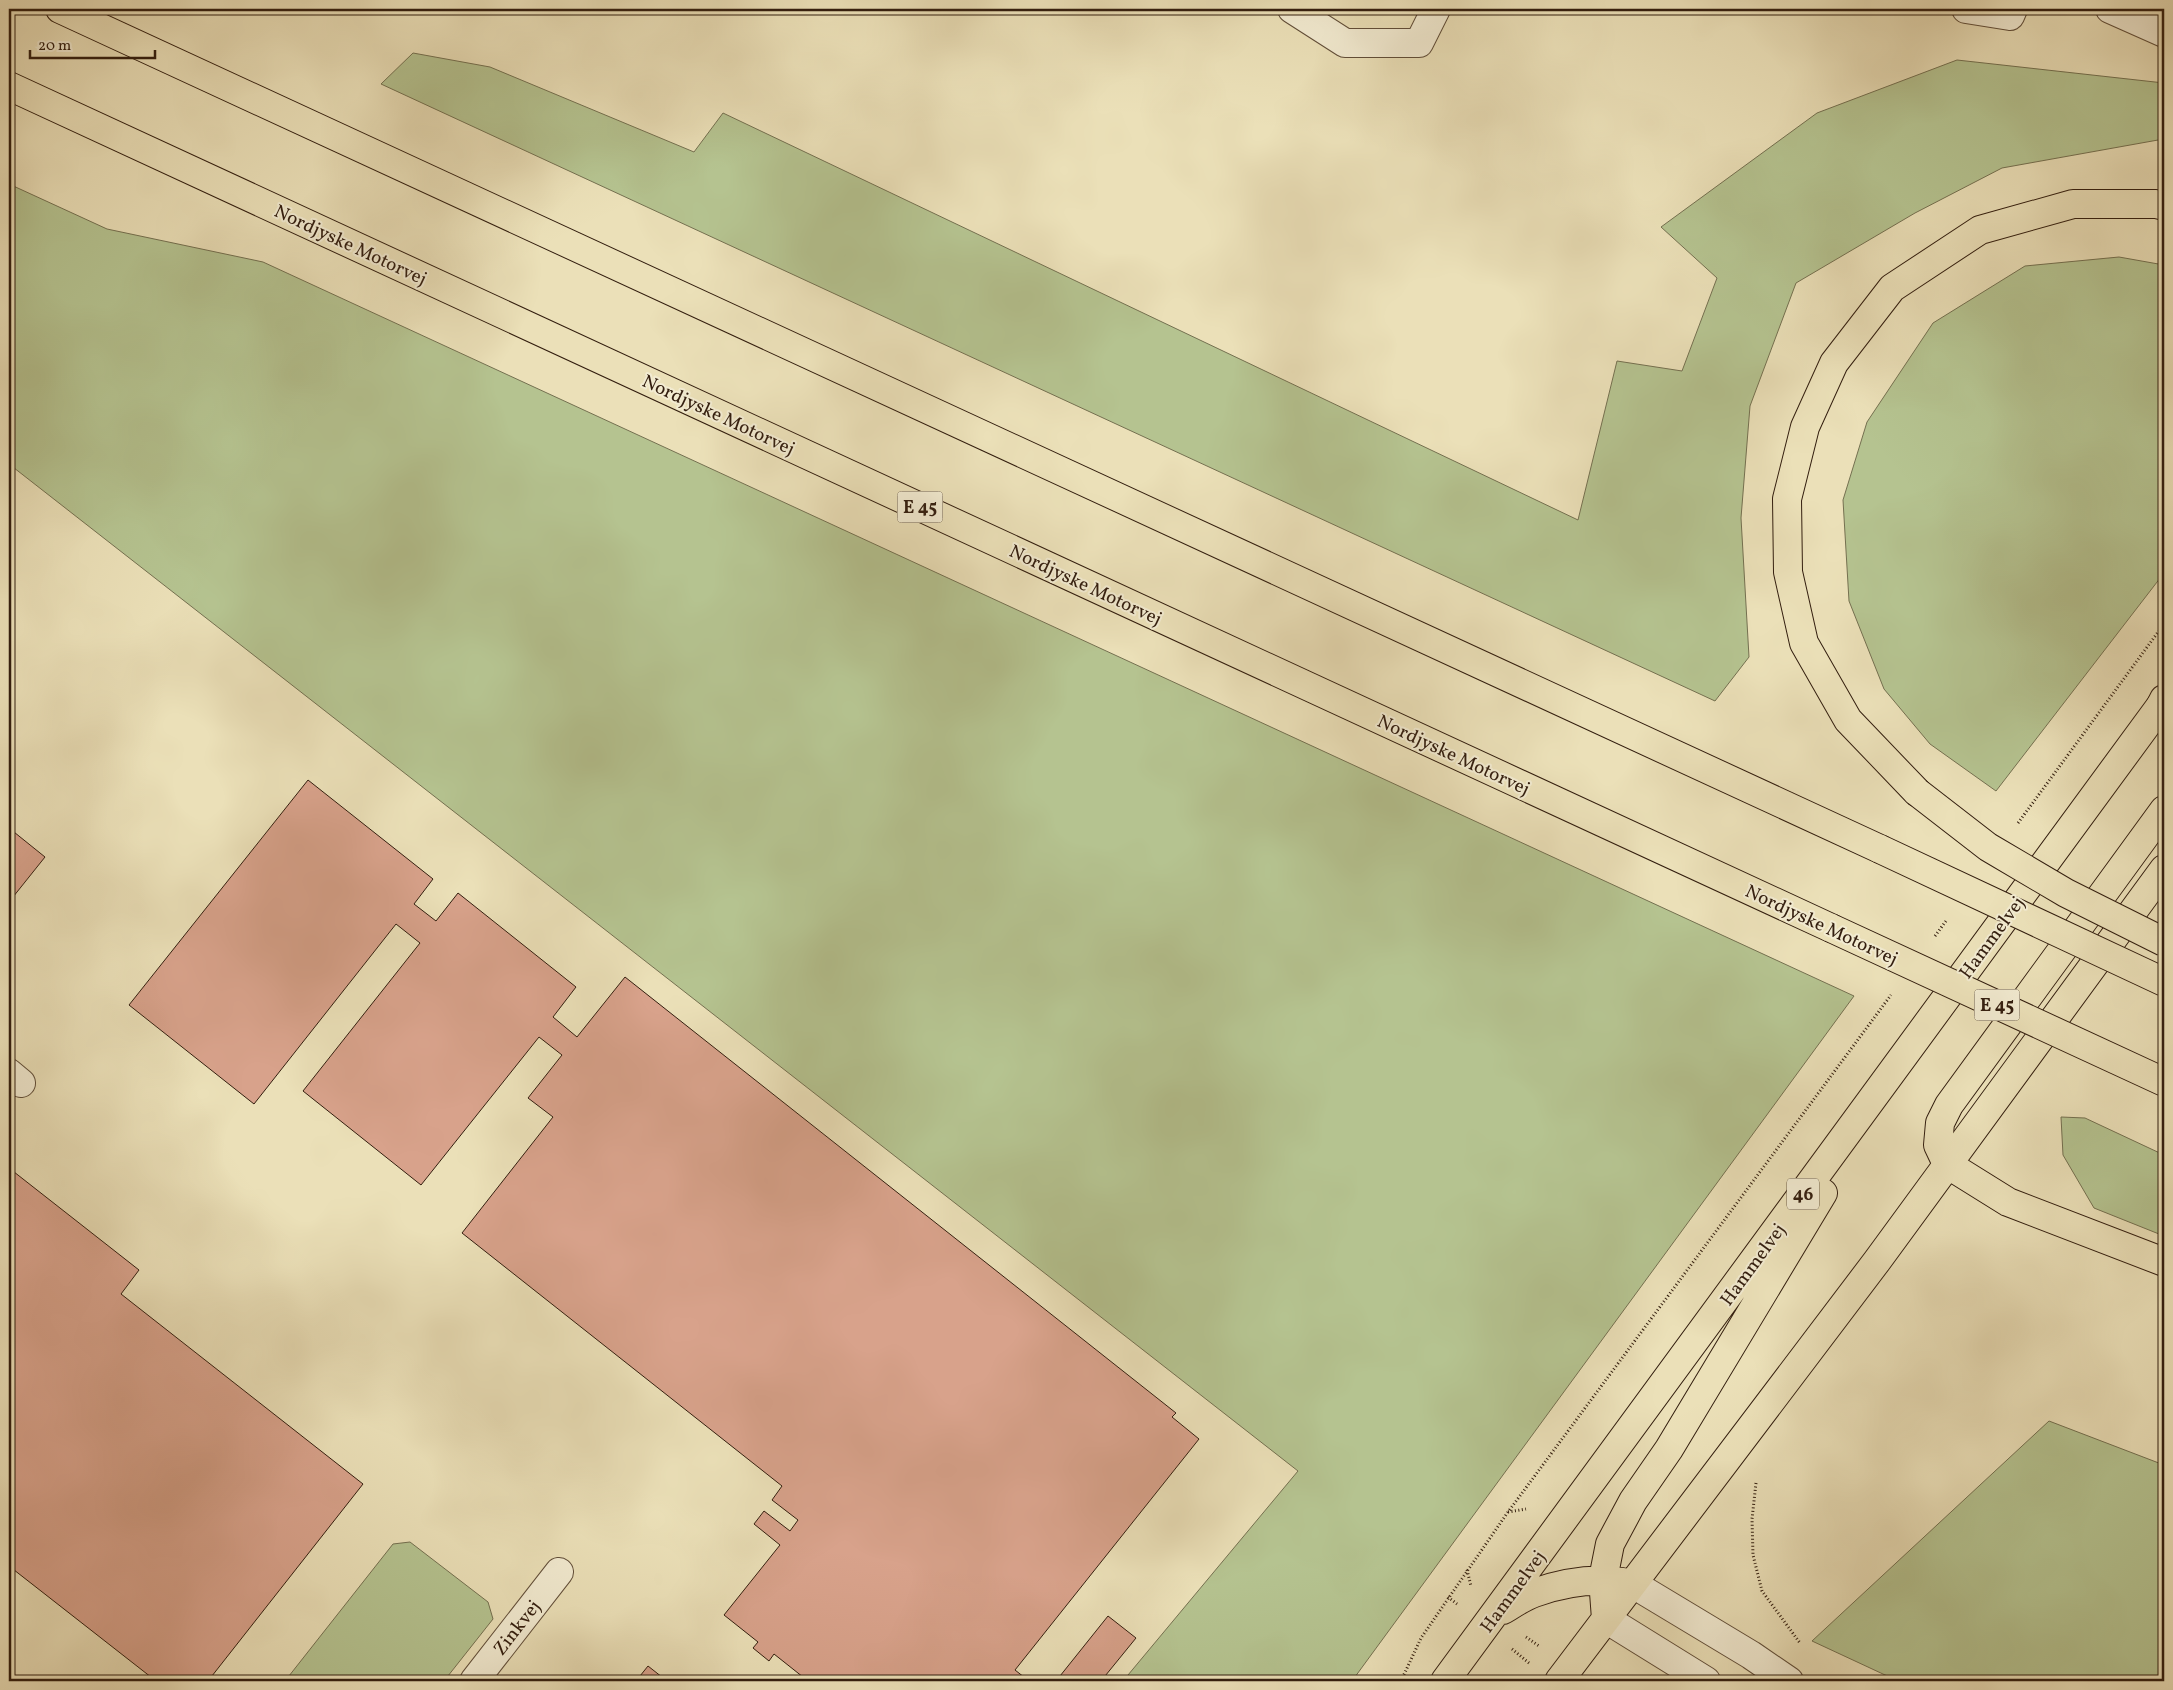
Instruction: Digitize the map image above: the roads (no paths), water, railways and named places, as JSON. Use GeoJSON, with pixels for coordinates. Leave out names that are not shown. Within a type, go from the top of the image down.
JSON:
{"type":"FeatureCollection","features":[{"type":"Feature","properties":{"kind":"main road"},"geometry":{"type":"LineString","coordinates":[[60,9],[1880,849],[2164,982]]}},
{"type":"Feature","properties":{"kind":"main road","name":"Nordjyske Motorvej"},"geometry":{"type":"LineString","coordinates":[[9,86],[2164,1082]]}},
{"type":"Feature","properties":{"kind":"main road"},"geometry":{"type":"LineString","coordinates":[[2164,206],[2156,204],[2073,204],[1980,230],[1892,288],[1834,362],[1805,428],[1787,499],[1788,572],[1804,643],[1848,720],[1917,792],[1988,847],[2066,893],[2164,942]]}},
{"type":"Feature","properties":{"kind":"main road","name":"Hammelvej"},"geometry":{"type":"LineString","coordinates":[[1445,1681],[2163,702]]}},
{"type":"Feature","properties":{"kind":"main road"},"geometry":{"type":"LineString","coordinates":[[2164,810],[1949,1105],[1940,1124],[1938,1145],[1947,1164],[2008,1202],[2164,1262]]}},
{"type":"Feature","properties":{"kind":"main road"},"geometry":{"type":"LineString","coordinates":[[1560,1681],[1877,1260],[2164,869]]}},
{"type":"Feature","properties":{"kind":"main road"},"geometry":{"type":"LineString","coordinates":[[1606,1620],[1603,1579],[1610,1544],[1633,1501],[1669,1449],[1913,1044]]}},
{"type":"Feature","properties":{"kind":"main road"},"geometry":{"type":"LineString","coordinates":[[1495,1615],[1533,1593],[1570,1583],[1603,1579],[1633,1584]]}},
{"type":"Feature","properties":{"kind":"street"},"geometry":{"type":"LineString","coordinates":[[1292,9],[1345,43],[1419,43],[1436,9]]}},
{"type":"Feature","properties":{"kind":"street"},"geometry":{"type":"LineString","coordinates":[[1966,9],[2010,16],[2014,9]]}},
{"type":"Feature","properties":{"kind":"street"},"geometry":{"type":"LineString","coordinates":[[2110,9],[2164,33]]}},
{"type":"Feature","properties":{"kind":"street","name":"Zinkvej"},"geometry":{"type":"LineString","coordinates":[[474,1681],[559,1572]]}},
{"type":"Feature","properties":{"kind":"street"},"geometry":{"type":"LineString","coordinates":[[1633,1584],[1751,1655],[1789,1681]]}},
{"type":"Feature","properties":{"kind":"street"},"geometry":{"type":"LineString","coordinates":[[1606,1620],[1706,1681]]}}]}
